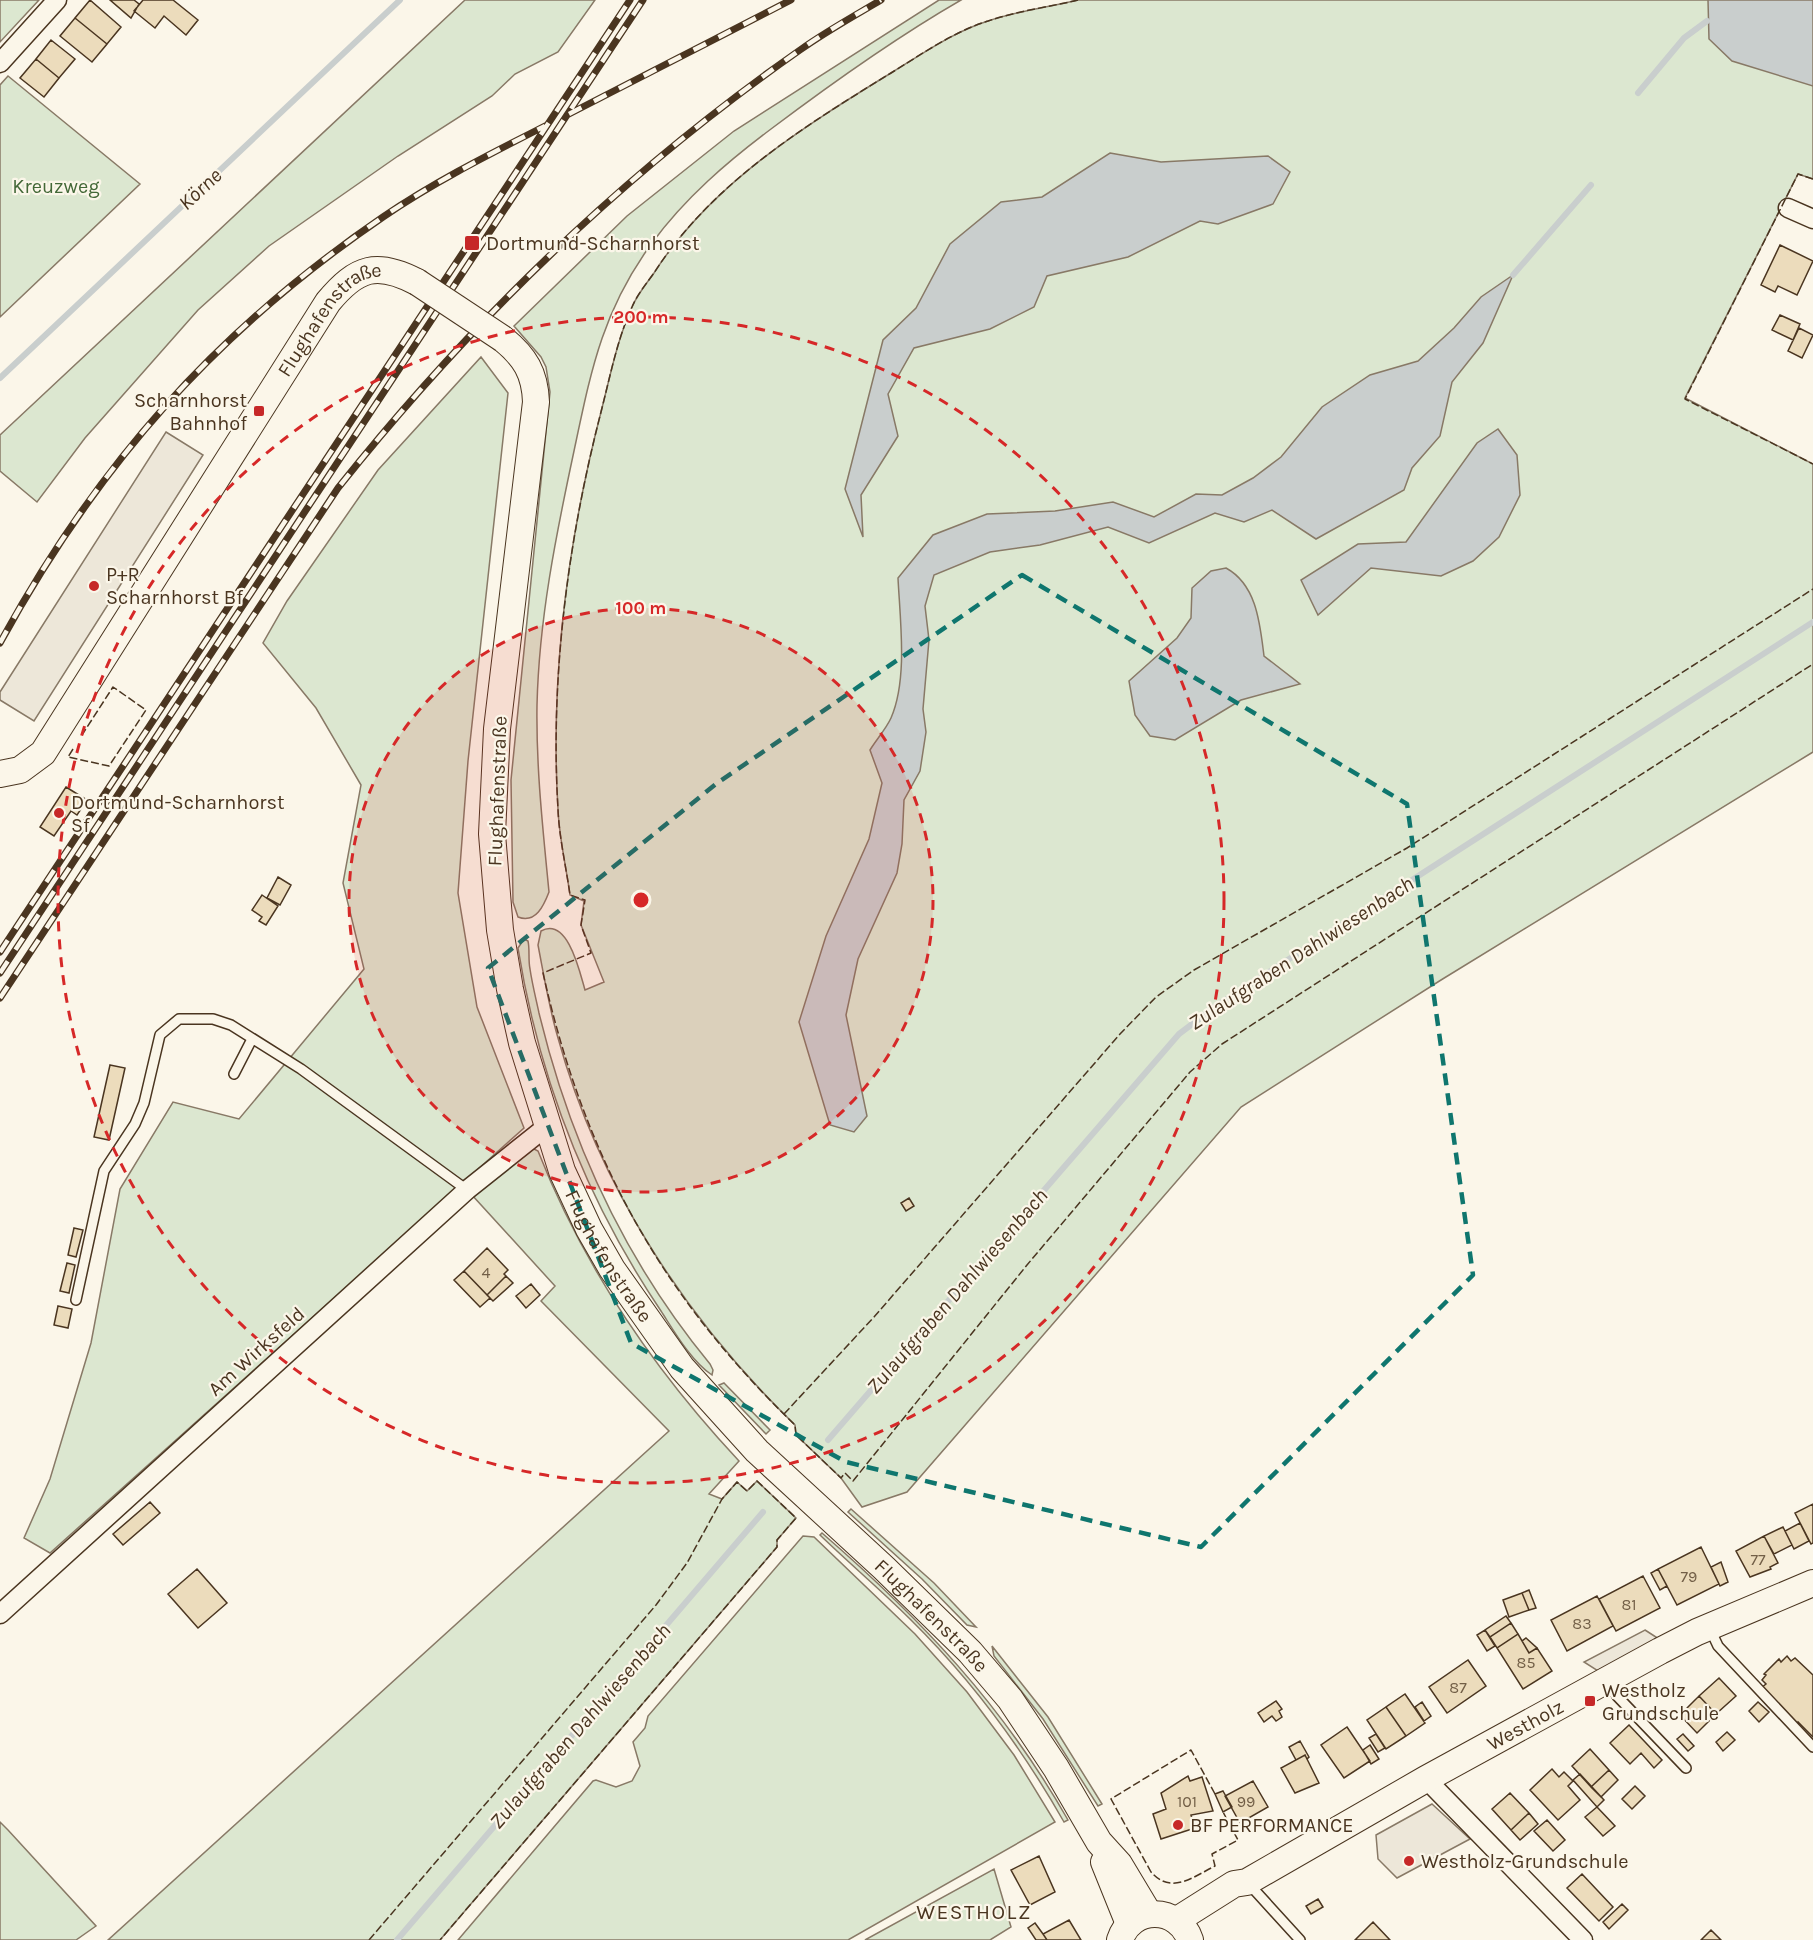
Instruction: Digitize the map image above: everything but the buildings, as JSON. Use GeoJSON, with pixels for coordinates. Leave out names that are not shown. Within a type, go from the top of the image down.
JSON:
{"type":"FeatureCollection","features":[{"type":"Feature","properties":{"kind":"main road","name":"Flughafenstraße"},"geometry":{"type":"LineString","coordinates":[[0,774],[20,770],[44,753],[334,294],[354,277],[375,269],[393,270],[417,282],[503,339],[520,353],[530,368],[536,402],[497,729],[492,834],[494,873],[510,989],[546,1127],[562,1171],[589,1229],[637,1309],[682,1368],[751,1444],[933,1614],[970,1652],[1010,1699],[1056,1768],[1099,1842],[1119,1864],[1133,1926],[1161,1913],[1186,1932]]}},
{"type":"Feature","properties":{"kind":"main road","name":"Westholz"},"geometry":{"type":"LineString","coordinates":[[1186,1932],[1234,1884],[1247,1882],[1426,1779],[1608,1679],[1709,1627],[1813,1583]]}},
{"type":"Feature","properties":{"kind":"street"},"geometry":{"type":"LineString","coordinates":[[0,63],[57,0]]}},
{"type":"Feature","properties":{"kind":"street"},"geometry":{"type":"LineString","coordinates":[[1788,208],[1813,219]]}},
{"type":"Feature","properties":{"kind":"street","name":"Am Wirksfeld"},"geometry":{"type":"LineString","coordinates":[[0,1614],[467,1190],[546,1127]]}},
{"type":"Feature","properties":{"kind":"street"},"geometry":{"type":"LineString","coordinates":[[1426,1779],[1583,1940]]}},
{"type":"Feature","properties":{"kind":"lane"},"geometry":{"type":"LineString","coordinates":[[76,1299],[104,1171],[140,1114],[151,1080],[160,1035],[179,1019],[213,1019],[231,1025],[301,1069],[467,1190]]}},
{"type":"Feature","properties":{"kind":"lane"},"geometry":{"type":"LineString","coordinates":[[234,1074],[252,1039]]}},
{"type":"Feature","properties":{"kind":"lane"},"geometry":{"type":"LineString","coordinates":[[1709,1627],[1718,1646],[1813,1747]]}},
{"type":"Feature","properties":{"kind":"lane"},"geometry":{"type":"LineString","coordinates":[[1608,1679],[1617,1696],[1686,1768]]}},
{"type":"Feature","properties":{"kind":"lane"},"geometry":{"type":"LineString","coordinates":[[1247,1882],[1300,1940]]}},
{"type":"Feature","properties":{"kind":"highlighted area"},"geometry":{"type":"Polygon","coordinates":[[[1022,575],[1407,804],[1473,1275],[1201,1547],[846,1462],[631,1343],[488,968],[716,784],[1022,575]]]}},
{"type":"Feature","properties":{"kind":"green space"},"geometry":{"type":"Polygon","coordinates":[[[0,0],[39,0],[0,42],[0,0]]]}},
{"type":"Feature","properties":{"kind":"green space"},"geometry":{"type":"Polygon","coordinates":[[[465,0],[595,0],[558,52],[515,74],[492,96],[398,156],[269,246],[198,310],[85,438],[37,502],[0,471],[0,435],[465,0]]]}},
{"type":"Feature","properties":{"kind":"green space"},"geometry":{"type":"Polygon","coordinates":[[[939,0],[961,0],[888,45],[841,78],[755,142],[707,182],[678,211],[652,243],[621,293],[601,342],[586,394],[561,514],[541,641],[537,729],[540,799],[549,892],[542,907],[534,916],[518,917],[513,902],[511,780],[550,392],[546,367],[541,357],[514,326],[627,216],[734,131],[939,0]]]}},
{"type":"Feature","properties":{"kind":"green space"},"geometry":{"type":"Polygon","coordinates":[[[1078,0],[1813,0],[1813,179],[1798,174],[1685,398],[1813,464],[1813,752],[1441,980],[1241,1107],[907,1492],[862,1507],[841,1478],[796,1435],[795,1425],[755,1384],[682,1295],[622,1198],[575,1093],[558,1038],[538,945],[541,931],[550,929],[559,932],[565,939],[576,960],[585,990],[604,982],[581,925],[584,901],[570,895],[559,820],[556,759],[559,659],[571,559],[589,460],[622,332],[642,290],[677,241],[703,212],[731,185],[792,137],[938,44],[962,31],[999,18],[1078,0]]]}},
{"type":"Feature","properties":{"kind":"green space","name":"Kreuzweg"},"geometry":{"type":"Polygon","coordinates":[[[8,76],[140,184],[0,317],[0,85],[8,76]]]}},
{"type":"Feature","properties":{"kind":"green space"},"geometry":{"type":"Polygon","coordinates":[[[481,357],[508,393],[468,761],[458,893],[477,1007],[524,1128],[50,1553],[24,1538],[50,1479],[91,1343],[120,1189],[173,1102],[239,1119],[364,969],[343,883],[361,785],[316,708],[263,643],[287,601],[378,470],[481,357]]]}},
{"type":"Feature","properties":{"kind":"green space"},"geometry":{"type":"Polygon","coordinates":[[[524,939],[528,941],[532,980],[552,1061],[585,1154],[627,1242],[652,1284],[710,1364],[713,1370],[712,1375],[690,1354],[634,1269],[589,1182],[553,1091],[539,1045],[518,948],[524,939]]]}},
{"type":"Feature","properties":{"kind":"green space"},"geometry":{"type":"Polygon","coordinates":[[[534,1149],[538,1151],[556,1194],[599,1277],[624,1316],[678,1391],[739,1461],[709,1494],[722,1499],[737,1482],[747,1491],[757,1481],[796,1518],[777,1540],[777,1547],[440,1940],[108,1940],[669,1431],[541,1301],[555,1286],[472,1195],[525,1151],[534,1149]]]}},
{"type":"Feature","properties":{"kind":"green space"},"geometry":{"type":"Polygon","coordinates":[[[724,1383],[770,1430],[766,1434],[719,1385],[724,1383]]]}},
{"type":"Feature","properties":{"kind":"green space"},"geometry":{"type":"Polygon","coordinates":[[[851,1509],[934,1583],[976,1627],[967,1625],[922,1579],[848,1512],[851,1509]]]}},
{"type":"Feature","properties":{"kind":"green space"},"geometry":{"type":"Polygon","coordinates":[[[822,1533],[926,1631],[988,1701],[1043,1778],[1068,1820],[1064,1822],[1013,1741],[954,1666],[899,1608],[820,1535],[822,1533]]]}},
{"type":"Feature","properties":{"kind":"green space"},"geometry":{"type":"Polygon","coordinates":[[[803,1536],[814,1537],[915,1634],[967,1692],[1014,1755],[1055,1822],[848,1940],[458,1940],[593,1781],[616,1787],[632,1781],[640,1766],[633,1742],[645,1728],[648,1716],[803,1536]]]}},
{"type":"Feature","properties":{"kind":"green space"},"geometry":{"type":"Polygon","coordinates":[[[992,1646],[1048,1717],[1102,1804],[1098,1806],[1043,1719],[994,1656],[992,1646]]]}},
{"type":"Feature","properties":{"kind":"green space"},"geometry":{"type":"Polygon","coordinates":[[[0,1822],[96,1926],[76,1940],[0,1940],[0,1822]]]}},
{"type":"Feature","properties":{"kind":"green space"},"geometry":{"type":"Polygon","coordinates":[[[994,1869],[1011,1927],[990,1940],[865,1940],[994,1869]]]}},
{"type":"Feature","properties":{"kind":"shaded area"},"geometry":{"type":"Polygon","coordinates":[[[1708,0],[1813,0],[1813,86],[1732,61],[1709,39],[1708,0]]]}},
{"type":"Feature","properties":{"kind":"shaded area"},"geometry":{"type":"Polygon","coordinates":[[[1110,153],[1161,162],[1268,156],[1290,172],[1273,204],[1218,224],[1200,221],[1128,257],[1047,276],[1034,307],[990,329],[914,348],[888,394],[898,436],[861,495],[863,537],[845,489],[883,340],[916,308],[950,244],[1001,202],[1042,197],[1110,153]]]}},
{"type":"Feature","properties":{"kind":"shaded area"},"geometry":{"type":"Polygon","coordinates":[[[1513,275],[1483,343],[1452,382],[1440,436],[1412,468],[1404,490],[1316,539],[1272,510],[1244,522],[1215,513],[1149,543],[1108,527],[1040,545],[990,552],[934,575],[925,606],[929,640],[923,709],[926,732],[920,771],[904,800],[902,844],[897,873],[858,959],[846,1015],[867,1116],[854,1132],[830,1125],[799,1022],[826,936],[869,839],[882,783],[870,750],[891,718],[900,686],[902,649],[898,578],[933,535],[987,514],[1055,511],[1113,502],[1154,517],[1196,494],[1222,495],[1253,478],[1281,457],[1322,407],[1370,375],[1418,361],[1454,328],[1481,297],[1513,275]]]}},
{"type":"Feature","properties":{"kind":"shaded area"},"geometry":{"type":"Polygon","coordinates":[[[1498,429],[1517,455],[1520,495],[1499,537],[1473,561],[1441,576],[1371,568],[1318,615],[1301,580],[1358,544],[1406,542],[1477,443],[1498,429]]]}},
{"type":"Feature","properties":{"kind":"shaded area","name":"P+R Scharnhorst Bf"},"geometry":{"type":"Polygon","coordinates":[[[166,432],[203,455],[34,721],[0,700],[0,692],[166,432]]]}},
{"type":"Feature","properties":{"kind":"shaded area"},"geometry":{"type":"Polygon","coordinates":[[[1226,568],[1236,575],[1251,595],[1261,631],[1264,656],[1300,684],[1241,700],[1175,740],[1150,736],[1135,715],[1129,681],[1177,638],[1191,618],[1192,588],[1211,571],[1226,568]]]}},
{"type":"Feature","properties":{"kind":"shaded area"},"geometry":{"type":"Polygon","coordinates":[[[1645,1630],[1659,1639],[1598,1671],[1584,1662],[1645,1630]]]}},
{"type":"Feature","properties":{"kind":"shaded area"},"geometry":{"type":"Polygon","coordinates":[[[1432,1804],[1470,1839],[1397,1878],[1378,1859],[1376,1835],[1432,1804]]]}},
{"type":"Feature","properties":{"kind":"waterway","name":"Körne"},"geometry":{"type":"LineString","coordinates":[[0,378],[400,0]]}},
{"type":"Feature","properties":{"kind":"waterway"},"geometry":{"type":"LineString","coordinates":[[1638,93],[1684,38],[1707,21]]}},
{"type":"Feature","properties":{"kind":"waterway"},"geometry":{"type":"LineString","coordinates":[[1513,275],[1591,185]]}},
{"type":"Feature","properties":{"kind":"waterway","name":"Zulaufgraben Dahlwiesenbach"},"geometry":{"type":"LineString","coordinates":[[828,1440],[1179,1034],[1216,1006],[1813,622]]}},
{"type":"Feature","properties":{"kind":"waterway","name":"Zulaufgraben Dahlwiesenbach"},"geometry":{"type":"LineString","coordinates":[[397,1940],[763,1512]]}},
{"type":"Feature","properties":{"kind":"railway"},"geometry":{"type":"LineString","coordinates":[[0,952],[630,0]]}},
{"type":"Feature","properties":{"kind":"railway"},"geometry":{"type":"LineString","coordinates":[[0,973],[643,0]]}},
{"type":"Feature","properties":{"kind":"railway"},"geometry":{"type":"LineString","coordinates":[[569,114],[791,0]]}},
{"type":"Feature","properties":{"kind":"railway"},"geometry":{"type":"LineString","coordinates":[[0,998],[338,488],[389,426],[496,308],[553,252],[672,147],[800,50],[881,0]]}},
{"type":"Feature","properties":{"kind":"railway"},"geometry":{"type":"LineString","coordinates":[[0,643],[37,578],[77,517],[165,406],[214,355],[266,307],[383,217],[442,180],[545,126]]}},
{"type":"Feature","properties":{"kind":"fence"},"geometry":{"type":"LineString","coordinates":[[1078,0],[999,18],[962,31],[938,44],[792,137],[731,185],[703,212],[677,241],[634,303],[614,359],[579,509],[559,659],[556,759],[561,841],[570,895],[585,900],[581,925],[591,953],[543,973],[560,1040],[581,1103],[605,1162],[634,1219],[667,1273],[704,1325],[747,1376],[795,1425],[796,1435],[841,1478],[845,1473],[853,1481],[1027,1265],[1190,1072],[1222,1044],[1813,664]]}},
{"type":"Feature","properties":{"kind":"fence"},"geometry":{"type":"LineString","coordinates":[[1813,179],[1798,174],[1685,399],[1813,464]]}},
{"type":"Feature","properties":{"kind":"fence"},"geometry":{"type":"LineString","coordinates":[[784,1414],[874,1317],[1120,1034],[1156,997],[1194,970],[1407,848],[1813,589]]}},
{"type":"Feature","properties":{"kind":"fence"},"geometry":{"type":"LineString","coordinates":[[73,749],[68,757],[109,766],[146,710],[113,687],[82,735]]}},
{"type":"Feature","properties":{"kind":"fence"},"geometry":{"type":"LineString","coordinates":[[369,1940],[656,1605],[687,1563],[722,1499],[737,1482],[747,1491],[757,1481],[796,1518],[777,1540],[777,1547],[440,1940]]}},
{"type":"Feature","properties":{"kind":"fence"},"geometry":{"type":"LineString","coordinates":[[1215,1794],[1191,1750],[1111,1799],[1151,1872],[1159,1879],[1174,1883],[1190,1879],[1215,1866],[1212,1854],[1238,1840],[1223,1812]]}},
{"type":"Feature","properties":{"kind":"place","name":"Dortmund-Scharnhorst"},"geometry":{"type":"Point","coordinates":[472,243]}},
{"type":"Feature","properties":{"kind":"place","name":"Scharnhorst Bahnhof"},"geometry":{"type":"Point","coordinates":[259,411]}},
{"type":"Feature","properties":{"kind":"place","name":"P+R Scharnhorst Bf"},"geometry":{"type":"Point","coordinates":[94,586]}},
{"type":"Feature","properties":{"kind":"place","name":"Dortmund-Scharnhorst Sf"},"geometry":{"type":"Point","coordinates":[59,813]}},
{"type":"Feature","properties":{"kind":"place","name":"Westholz Grundschule"},"geometry":{"type":"Point","coordinates":[1590,1701]}},
{"type":"Feature","properties":{"kind":"place","name":"BF PERFORMANCE"},"geometry":{"type":"Point","coordinates":[1178,1825]}},
{"type":"Feature","properties":{"kind":"place","name":"Westholz-Grundschule"},"geometry":{"type":"Point","coordinates":[1409,1861]}},
{"type":"Feature","properties":{"kind":"district","name":"WESTHOLZ"},"geometry":{"type":"Point","coordinates":[974,1912]}}]}
